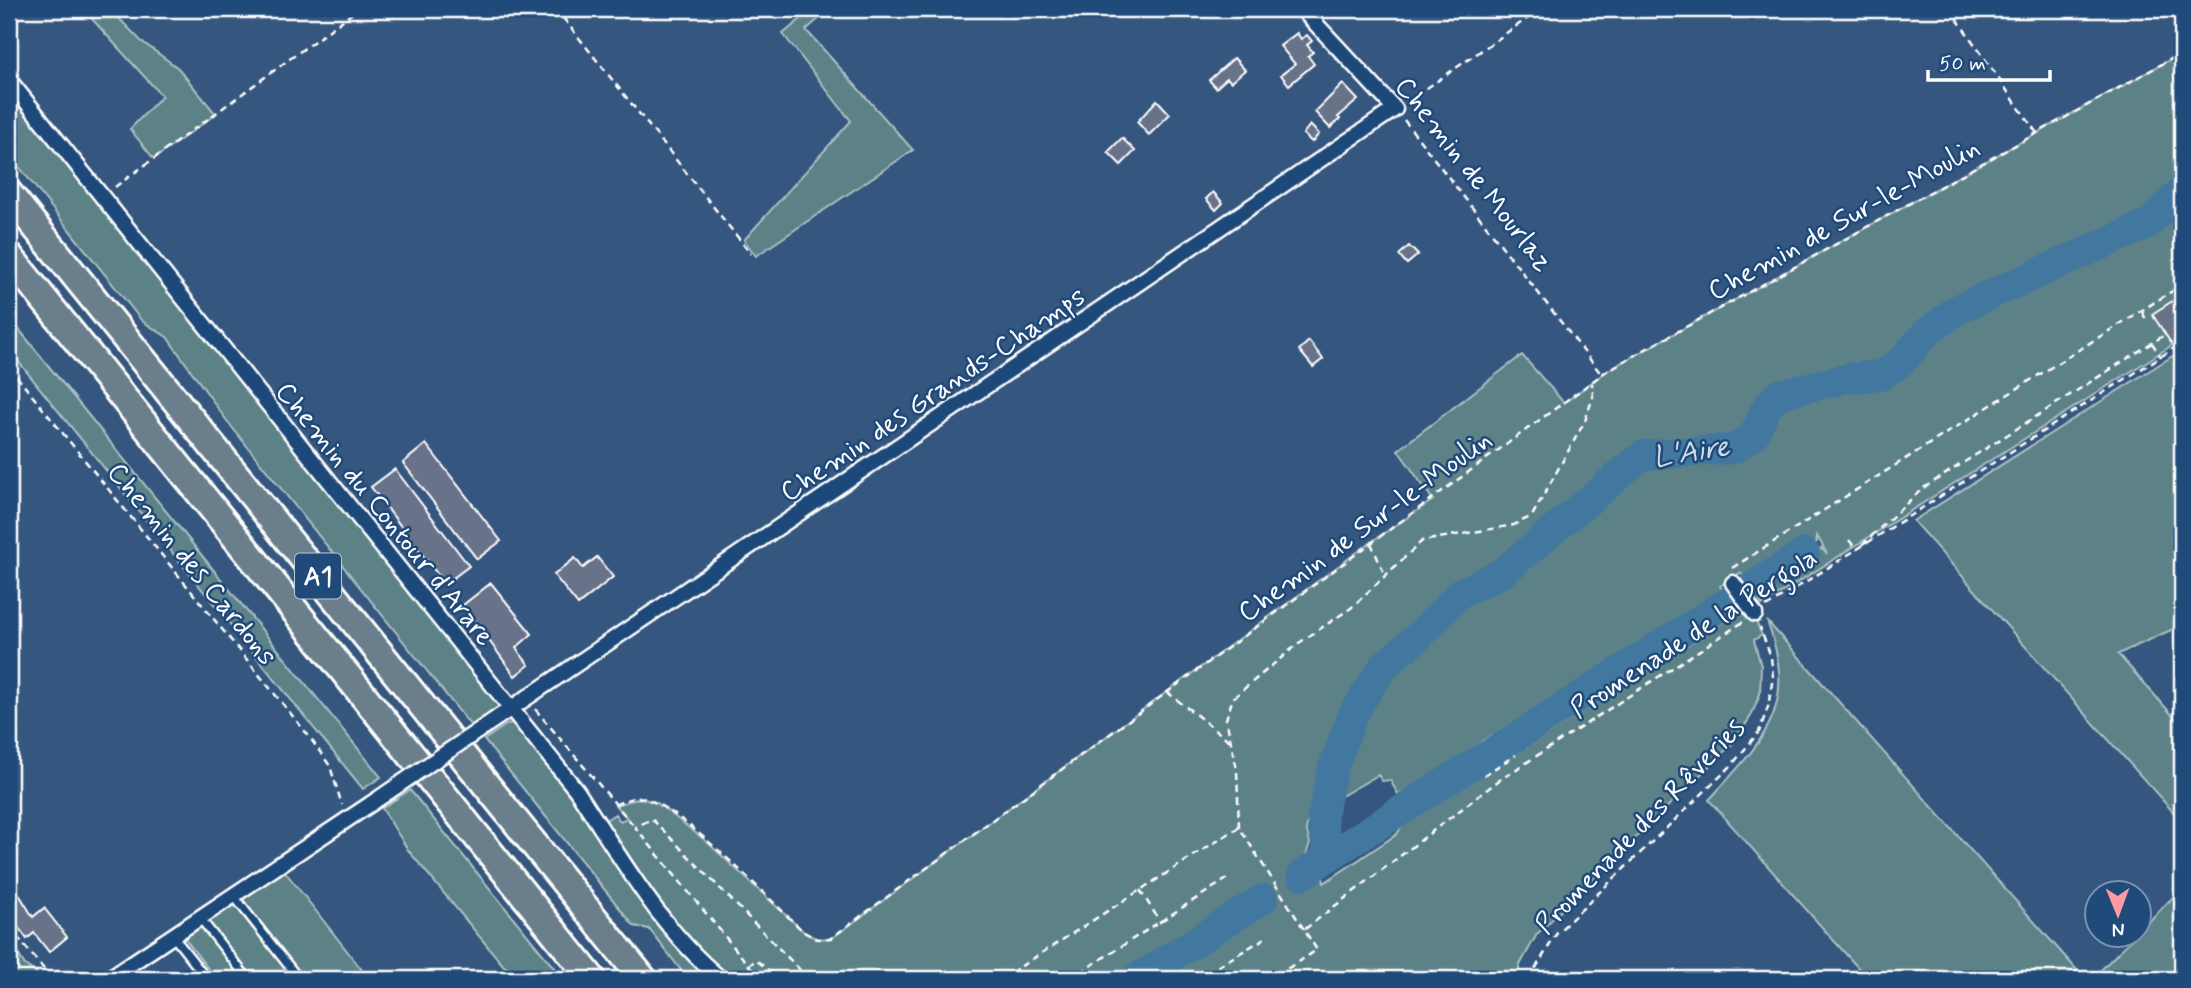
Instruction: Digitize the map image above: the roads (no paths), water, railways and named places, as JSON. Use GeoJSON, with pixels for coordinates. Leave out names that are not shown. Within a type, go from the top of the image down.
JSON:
{"type":"FeatureCollection","features":[{"type":"Feature","properties":{"kind":"highway","name":"A1"},"geometry":{"type":"LineString","coordinates":[[9,194],[643,979]]}},
{"type":"Feature","properties":{"kind":"highway","name":"A1"},"geometry":{"type":"LineString","coordinates":[[9,256],[592,979]]}},
{"type":"Feature","properties":{"kind":"street","name":"Chemin de Mourlaz"},"geometry":{"type":"LineString","coordinates":[[1302,9],[1395,109]]}},
{"type":"Feature","properties":{"kind":"street","name":"Chemin du Contour d'Arare"},"geometry":{"type":"LineString","coordinates":[[9,80],[577,791],[650,902],[681,940],[721,979]]}},
{"type":"Feature","properties":{"kind":"street","name":"Chemin des Grands-Champs"},"geometry":{"type":"LineString","coordinates":[[233,895],[1395,109]]}},
{"type":"Feature","properties":{"kind":"street"},"geometry":{"type":"LineString","coordinates":[[1733,583],[1752,610]]}},
{"type":"Feature","properties":{"kind":"street"},"geometry":{"type":"LineString","coordinates":[[108,979],[233,895]]}},
{"type":"Feature","properties":{"kind":"lane"},"geometry":{"type":"LineString","coordinates":[[233,895],[299,979]]}},
{"type":"Feature","properties":{"kind":"lane"},"geometry":{"type":"LineString","coordinates":[[200,917],[248,979]]}},
{"type":"Feature","properties":{"kind":"lane"},"geometry":{"type":"LineString","coordinates":[[173,936],[207,979]]}},
{"type":"Feature","properties":{"kind":"waterway","name":"L'Aire"},"geometry":{"type":"LineString","coordinates":[[1302,875],[1328,857],[1322,818],[1333,768],[1353,714],[1383,667],[1422,633],[1460,593],[1502,573],[1643,455],[1734,449],[1754,435],[1766,408],[1779,394],[1848,378],[1882,375],[1901,362],[1925,334],[1958,309],[2148,224],[2182,191]]}},
{"type":"Feature","properties":{"kind":"waterway"},"geometry":{"type":"LineString","coordinates":[[1328,857],[1805,553]]}},
{"type":"Feature","properties":{"kind":"waterway","name":"L'Aire"},"geometry":{"type":"LineString","coordinates":[[1136,979],[1263,899]]}}]}
